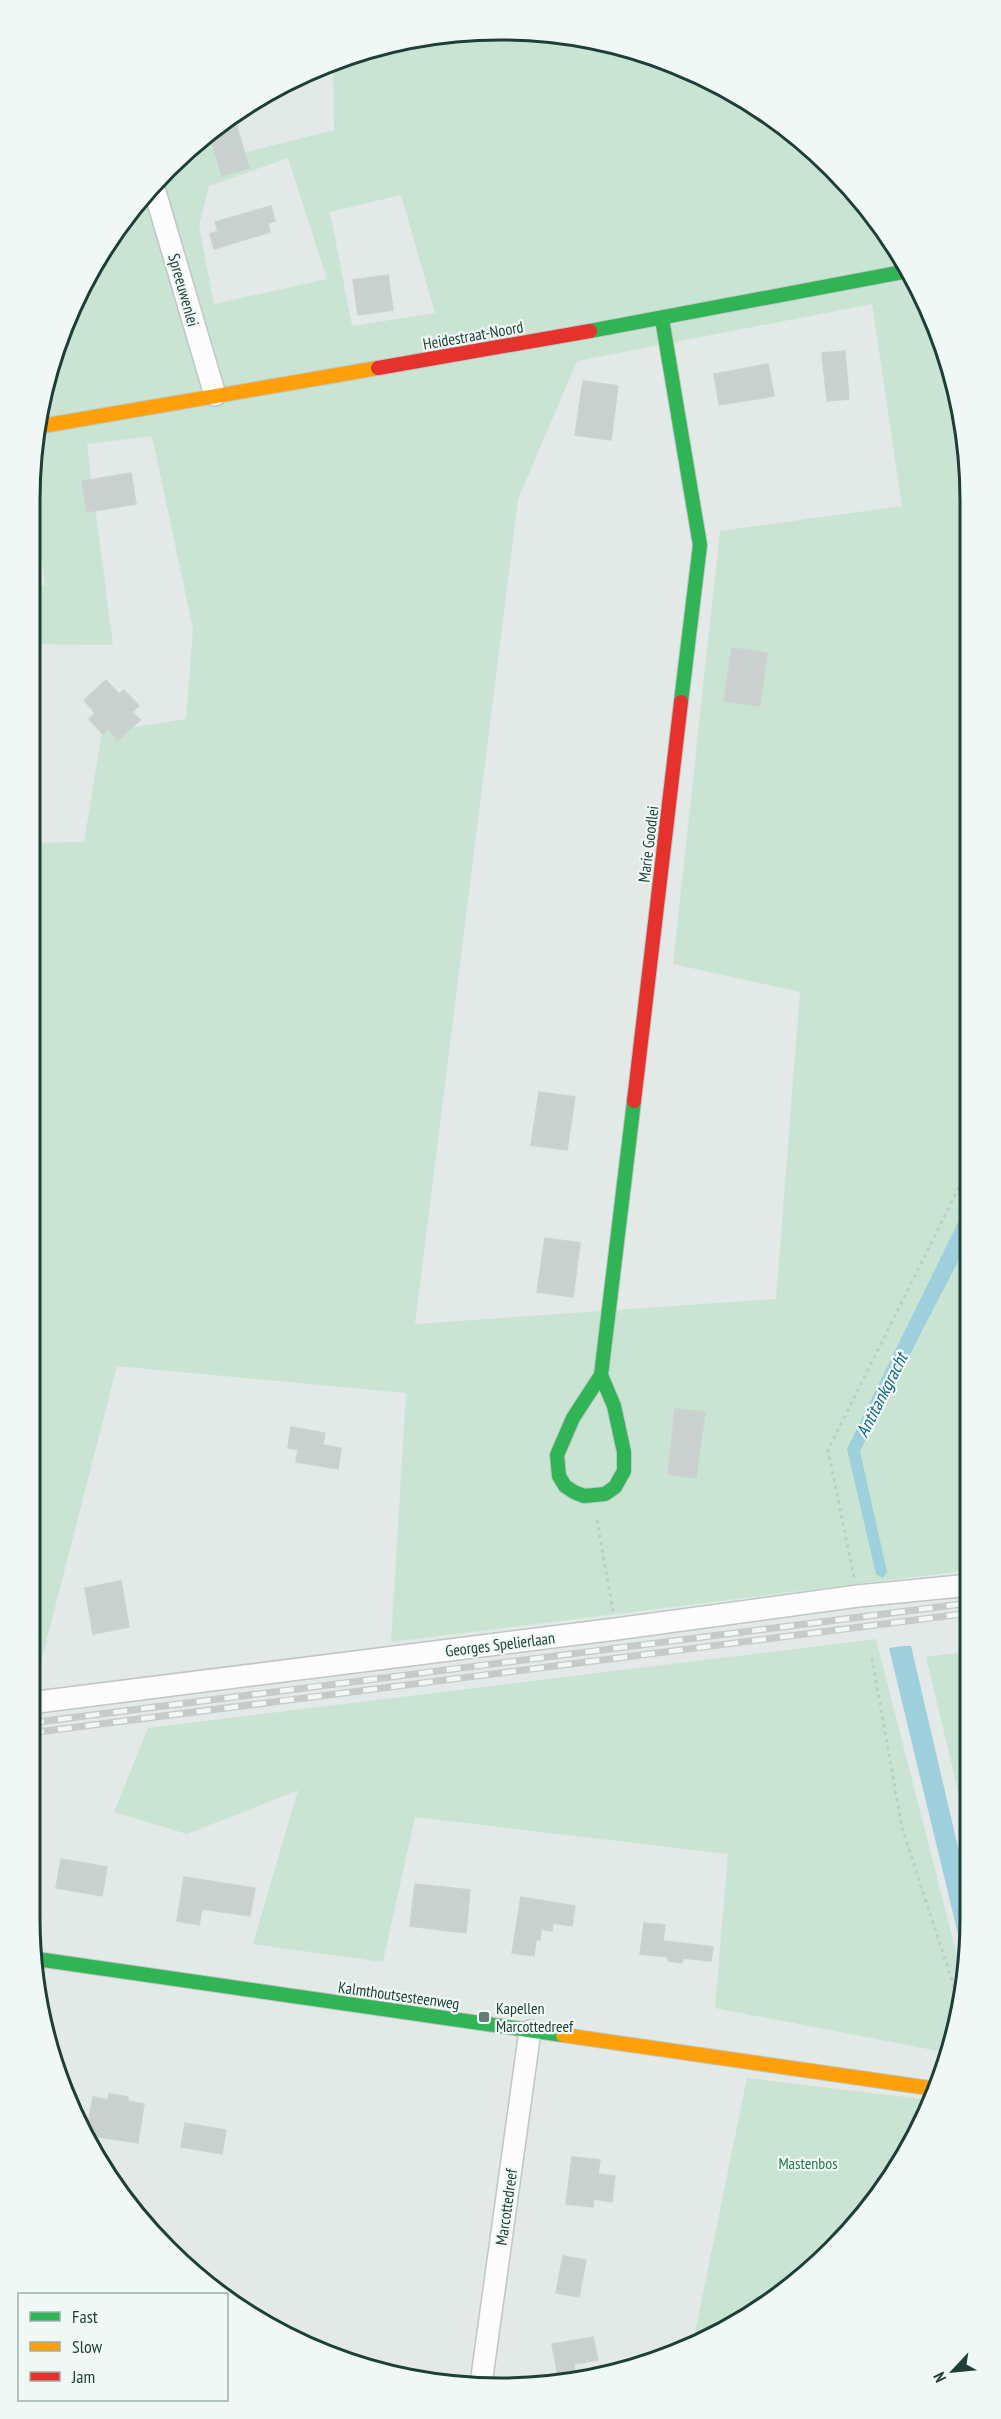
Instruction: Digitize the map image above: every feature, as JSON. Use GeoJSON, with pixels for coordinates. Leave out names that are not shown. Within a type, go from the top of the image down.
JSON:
{"type":"FeatureCollection","features":[{"type":"Feature","properties":{"kind":"street","name":"Spreeuwenlei"},"geometry":{"type":"LineString","coordinates":[[156,196],[215,395]]}},
{"type":"Feature","properties":{"kind":"street","name":"Heidestraat-Noord"},"geometry":{"type":"LineString","coordinates":[[47,425],[662,319],[900,273]]}},
{"type":"Feature","properties":{"kind":"street","name":"Marie Goodlei"},"geometry":{"type":"LineString","coordinates":[[594,1497],[608,1493],[622,1477],[625,1457],[609,1388],[601,1375],[700,545],[662,319]]}},
{"type":"Feature","properties":{"kind":"street"},"geometry":{"type":"LineString","coordinates":[[594,1497],[580,1497],[568,1490],[559,1477],[556,1464],[557,1452],[587,1390],[601,1375]]}},
{"type":"Feature","properties":{"kind":"street","name":"Georges Spelierlaan"},"geometry":{"type":"LineString","coordinates":[[41,1702],[858,1596],[960,1586]]}},
{"type":"Feature","properties":{"kind":"street","name":"Kalmthoutsesteenweg"},"geometry":{"type":"LineString","coordinates":[[42,1960],[928,2088]]}},
{"type":"Feature","properties":{"kind":"street","name":"Marcottedreef"},"geometry":{"type":"LineString","coordinates":[[483,2378],[530,2031]]}},
{"type":"Feature","properties":{"kind":"path"},"geometry":{"type":"LineString","coordinates":[[858,1596],[828,1450],[960,1185]]}},
{"type":"Feature","properties":{"kind":"path"},"geometry":{"type":"LineString","coordinates":[[594,1497],[616,1629]]}},
{"type":"Feature","properties":{"kind":"path"},"geometry":{"type":"LineString","coordinates":[[872,1658],[902,1828],[955,1990]]}},
{"type":"Feature","properties":{"kind":"green space"},"geometry":{"type":"Polygon","coordinates":[[[470,41],[531,41],[590,49],[648,65],[731,102],[781,136],[826,175],[865,220],[883,245],[913,297],[925,324],[945,381],[957,440],[960,470],[960,1571],[391,1642],[406,1393],[117,1366],[41,1662],[41,843],[84,842],[102,732],[186,719],[193,629],[152,436],[87,444],[113,645],[41,644],[41,585],[45,585],[41,559],[41,470],[49,411],[65,353],[102,270],[136,220],[175,175],[221,135],[230,156],[334,130],[333,73],[381,56],[411,49],[470,41]],[[288,158],[209,186],[199,226],[214,304],[327,279],[288,158]],[[401,195],[330,212],[352,326],[435,313],[401,195]],[[872,304],[577,361],[518,499],[415,1324],[776,1299],[800,992],[673,964],[720,531],[902,506],[872,304]]]}},
{"type":"Feature","properties":{"kind":"green space"},"geometry":{"type":"Polygon","coordinates":[[[876,1639],[959,1962],[952,2008],[941,2051],[715,2008],[728,1854],[415,1817],[383,1962],[253,1944],[298,1790],[187,1834],[114,1812],[148,1728],[876,1639]]]}},
{"type":"Feature","properties":{"kind":"green space"},"geometry":{"type":"Polygon","coordinates":[[[960,1652],[960,1799],[926,1657],[960,1652]]]}},
{"type":"Feature","properties":{"kind":"green space","name":"Mastenbos"},"geometry":{"type":"Polygon","coordinates":[[[747,2078],[923,2099],[913,2122],[883,2174],[865,2199],[826,2244],[781,2283],[756,2301],[694,2335],[747,2078]]]}},
{"type":"Feature","properties":{"kind":"water","name":"Antitankgracht"},"geometry":{"type":"Polygon","coordinates":[[[960,1218],[960,1257],[860,1451],[887,1572],[883,1578],[876,1574],[847,1449],[960,1218]]]}},
{"type":"Feature","properties":{"kind":"water"},"geometry":{"type":"Polygon","coordinates":[[[911,1646],[960,1856],[960,1942],[889,1648],[911,1646]]]}},
{"type":"Feature","properties":{"kind":"building"},"geometry":{"type":"Polygon","coordinates":[[[236,124],[249,168],[222,176],[212,143],[236,124]]]}},
{"type":"Feature","properties":{"kind":"building"},"geometry":{"type":"Polygon","coordinates":[[[271,206],[275,221],[268,223],[270,232],[214,249],[210,234],[218,231],[215,222],[271,206]]]}},
{"type":"Feature","properties":{"kind":"building"},"geometry":{"type":"Polygon","coordinates":[[[388,275],[393,310],[358,315],[353,280],[388,275]]]}},
{"type":"Feature","properties":{"kind":"building"},"geometry":{"type":"Polygon","coordinates":[[[845,351],[849,399],[827,401],[822,353],[845,351]]]}},
{"type":"Feature","properties":{"kind":"building"},"geometry":{"type":"Polygon","coordinates":[[[768,364],[774,396],[719,405],[714,374],[768,364]]]}},
{"type":"Feature","properties":{"kind":"building"},"geometry":{"type":"Polygon","coordinates":[[[583,381],[618,386],[611,440],[575,435],[583,381]]]}},
{"type":"Feature","properties":{"kind":"building"},"geometry":{"type":"Polygon","coordinates":[[[131,473],[136,504],[87,512],[82,481],[131,473]]]}},
{"type":"Feature","properties":{"kind":"building"},"geometry":{"type":"Polygon","coordinates":[[[732,648],[767,653],[760,706],[724,701],[732,648]]]}},
{"type":"Feature","properties":{"kind":"building"},"geometry":{"type":"Polygon","coordinates":[[[106,680],[119,694],[124,690],[139,706],[132,712],[140,720],[118,740],[108,729],[103,734],[89,719],[95,713],[84,700],[106,680]]]}},
{"type":"Feature","properties":{"kind":"building"},"geometry":{"type":"Polygon","coordinates":[[[539,1092],[575,1097],[567,1150],[531,1145],[539,1092]]]}},
{"type":"Feature","properties":{"kind":"building"},"geometry":{"type":"Polygon","coordinates":[[[545,1238],[580,1243],[573,1297],[537,1292],[545,1238]]]}},
{"type":"Feature","properties":{"kind":"building"},"geometry":{"type":"Polygon","coordinates":[[[675,1409],[705,1412],[696,1478],[668,1474],[675,1409]]]}},
{"type":"Feature","properties":{"kind":"building"},"geometry":{"type":"Polygon","coordinates":[[[291,1427],[325,1433],[323,1445],[341,1448],[338,1469],[296,1462],[298,1450],[288,1448],[291,1427]]]}},
{"type":"Feature","properties":{"kind":"building"},"geometry":{"type":"Polygon","coordinates":[[[121,1581],[129,1627],[93,1634],[85,1588],[121,1581]]]}},
{"type":"Feature","properties":{"kind":"building"},"geometry":{"type":"Polygon","coordinates":[[[61,1859],[107,1867],[102,1896],[56,1888],[61,1859]]]}},
{"type":"Feature","properties":{"kind":"building"},"geometry":{"type":"Polygon","coordinates":[[[184,1877],[255,1888],[250,1916],[202,1909],[199,1925],[177,1921],[184,1877]]]}},
{"type":"Feature","properties":{"kind":"building"},"geometry":{"type":"Polygon","coordinates":[[[415,1884],[470,1890],[466,1933],[410,1926],[415,1884]]]}},
{"type":"Feature","properties":{"kind":"building"},"geometry":{"type":"Polygon","coordinates":[[[521,1897],[575,1906],[572,1926],[553,1923],[552,1931],[541,1929],[540,1940],[536,1940],[534,1956],[512,1953],[521,1897]]]}},
{"type":"Feature","properties":{"kind":"building"},"geometry":{"type":"Polygon","coordinates":[[[644,1923],[665,1925],[663,1941],[713,1947],[711,1961],[683,1958],[682,1963],[668,1961],[668,1957],[640,1954],[644,1923]]]}},
{"type":"Feature","properties":{"kind":"building"},"geometry":{"type":"Polygon","coordinates":[[[109,2094],[128,2097],[128,2101],[144,2104],[138,2143],[96,2137],[88,2123],[93,2097],[108,2100],[109,2094]]]}},
{"type":"Feature","properties":{"kind":"building"},"geometry":{"type":"Polygon","coordinates":[[[185,2123],[226,2130],[222,2154],[181,2147],[185,2123]]]}},
{"type":"Feature","properties":{"kind":"building"},"geometry":{"type":"Polygon","coordinates":[[[572,2157],[600,2160],[598,2174],[615,2176],[612,2202],[594,2199],[593,2207],[566,2204],[572,2157]]]}},
{"type":"Feature","properties":{"kind":"building"},"geometry":{"type":"Polygon","coordinates":[[[563,2256],[586,2260],[579,2297],[556,2293],[563,2256]]]}},
{"type":"Feature","properties":{"kind":"building"},"geometry":{"type":"Polygon","coordinates":[[[593,2337],[598,2360],[574,2364],[575,2373],[558,2375],[552,2344],[593,2337]]]}},
{"type":"Feature","properties":{"kind":"railway"},"geometry":{"type":"LineString","coordinates":[[41,1722],[960,1604]]}},
{"type":"Feature","properties":{"kind":"railway"},"geometry":{"type":"LineString","coordinates":[[41,1732],[960,1614]]}},
{"type":"Feature","properties":{"kind":"traffic: fast"},"geometry":{"type":"LineString","coordinates":[[590,331],[900,273]]}},
{"type":"Feature","properties":{"kind":"traffic: fast"},"geometry":{"type":"LineString","coordinates":[[662,319],[700,545],[681,702]]}},
{"type":"Feature","properties":{"kind":"traffic: fast"},"geometry":{"type":"LineString","coordinates":[[601,1375],[614,1406],[624,1452],[624,1471],[615,1487],[605,1494],[584,1496],[565,1486],[559,1476],[557,1455],[573,1418],[601,1375],[634,1101]]}},
{"type":"Feature","properties":{"kind":"traffic: fast"},"geometry":{"type":"LineString","coordinates":[[42,1960],[563,2035]]}},
{"type":"Feature","properties":{"kind":"traffic: slow"},"geometry":{"type":"LineString","coordinates":[[47,425],[378,368]]}},
{"type":"Feature","properties":{"kind":"traffic: slow"},"geometry":{"type":"LineString","coordinates":[[563,2035],[928,2088]]}},
{"type":"Feature","properties":{"kind":"traffic: jam"},"geometry":{"type":"LineString","coordinates":[[378,368],[590,331]]}},
{"type":"Feature","properties":{"kind":"traffic: jam"},"geometry":{"type":"LineString","coordinates":[[634,1101],[681,702]]}},
{"type":"Feature","properties":{"kind":"place","name":"Kapellen Marcottedreef"},"geometry":{"type":"Point","coordinates":[484,2017]}}]}
